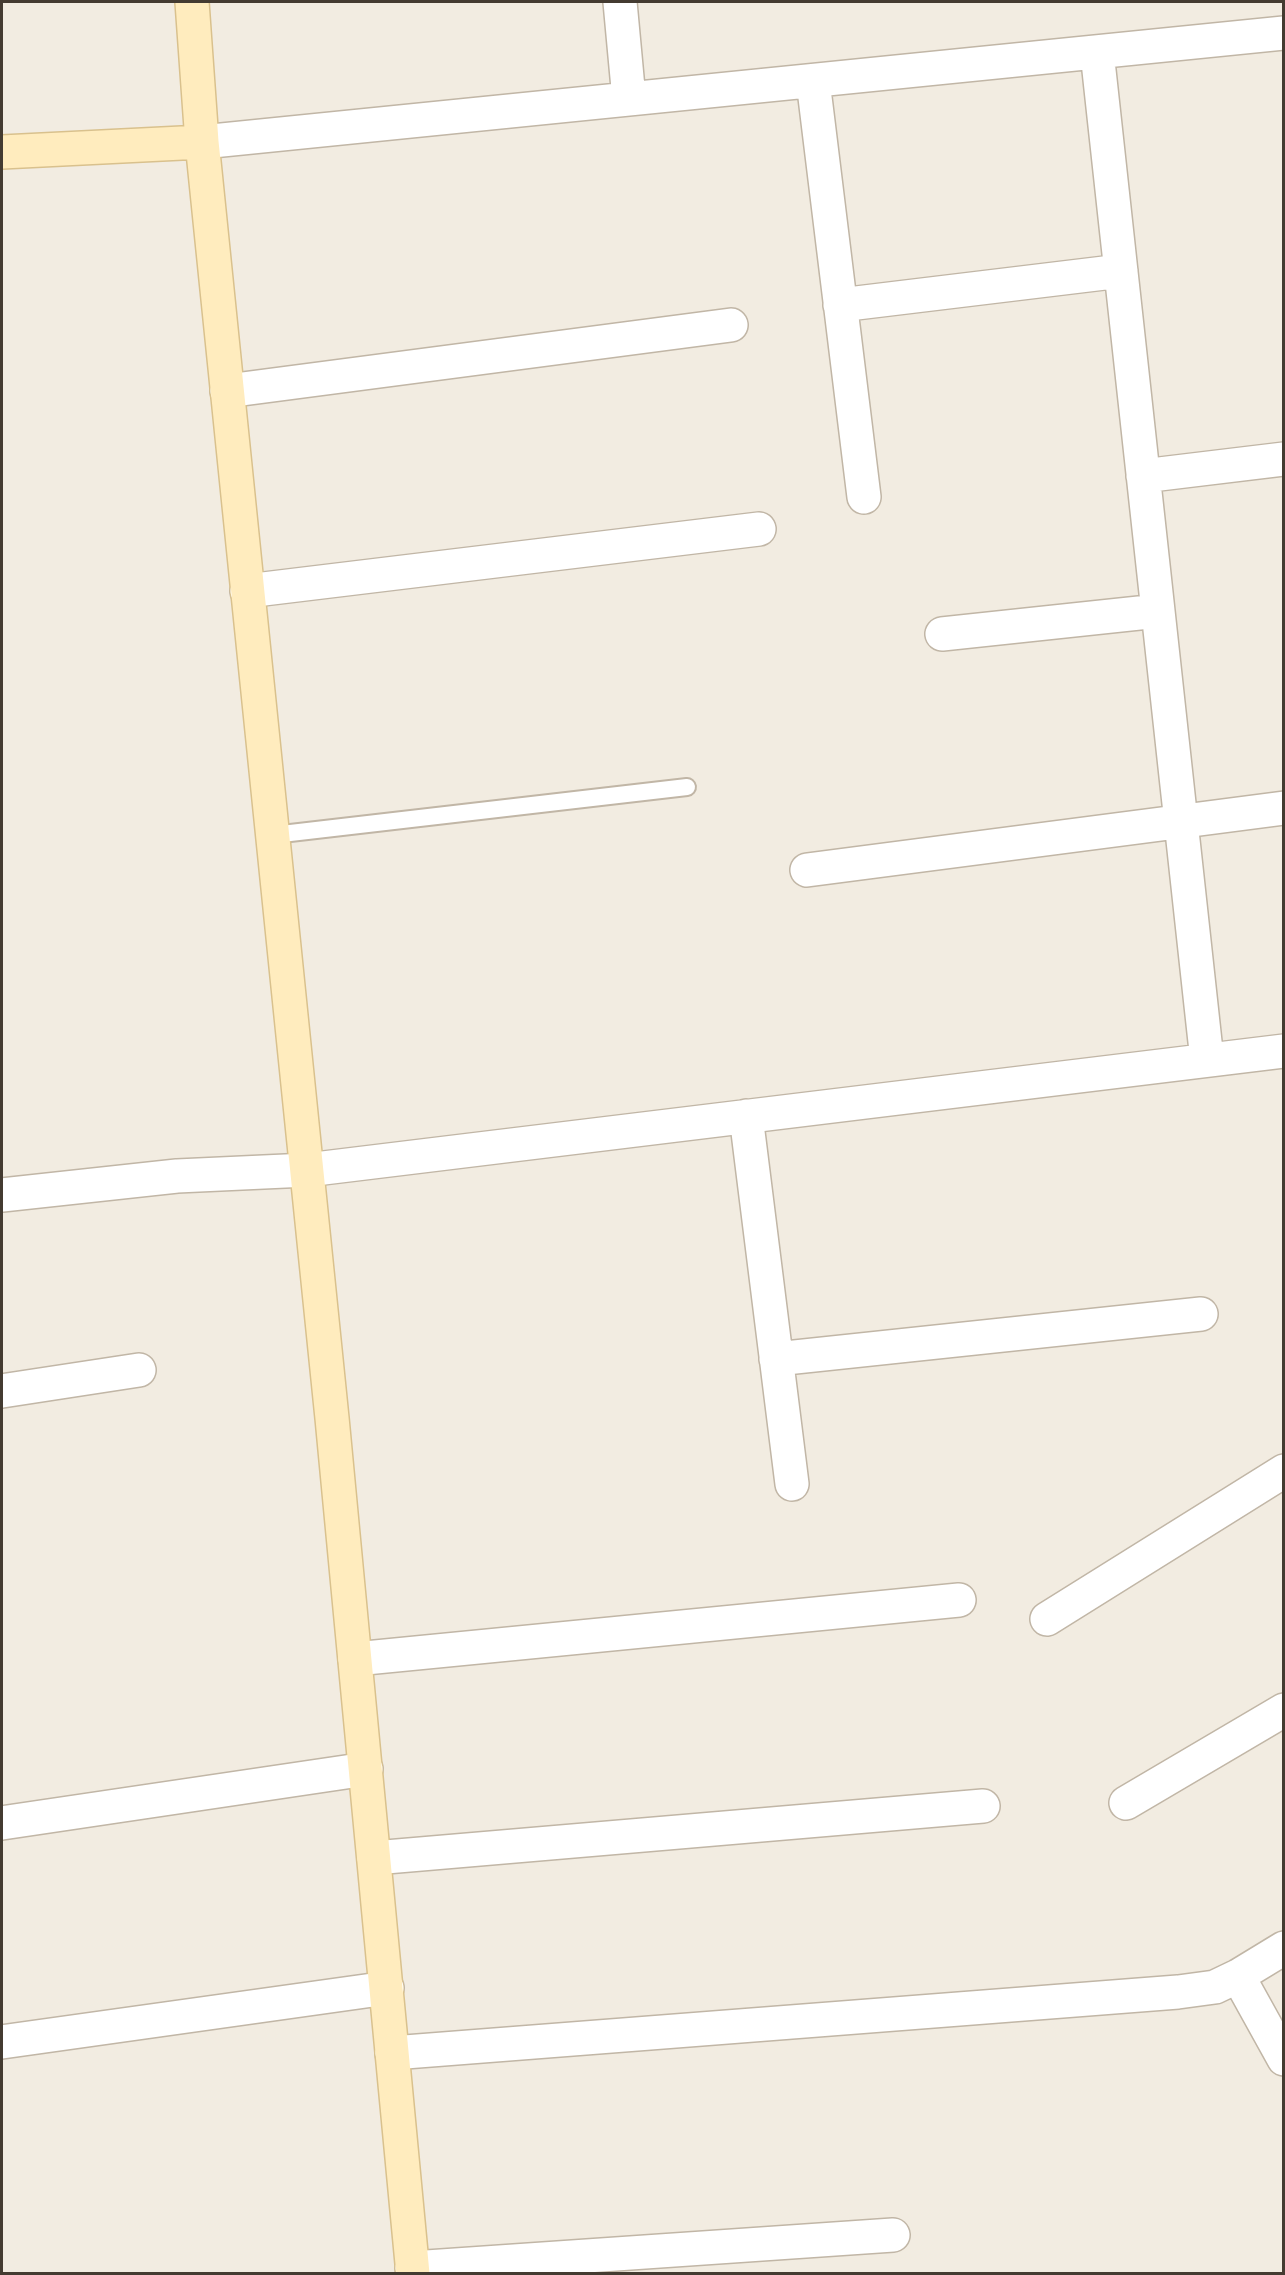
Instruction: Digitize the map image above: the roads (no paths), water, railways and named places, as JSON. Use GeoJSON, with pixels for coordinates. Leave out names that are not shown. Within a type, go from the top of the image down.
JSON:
{"type":"FeatureCollection","features":[{"type":"Feature","properties":{"kind":"street"},"geometry":{"type":"LineString","coordinates":[[192,2],[202,142],[375,1858],[398,2135],[412,2271],[893,2235]]}},
{"type":"Feature","properties":{"kind":"street"},"geometry":{"type":"LineString","coordinates":[[621,2],[630,99]]}},
{"type":"Feature","properties":{"kind":"street"},"geometry":{"type":"LineString","coordinates":[[2,152],[202,142],[1284,33]]}},
{"type":"Feature","properties":{"kind":"street"},"geometry":{"type":"LineString","coordinates":[[1097,52],[1207,1060]]}},
{"type":"Feature","properties":{"kind":"street"},"geometry":{"type":"LineString","coordinates":[[813,81],[864,497]]}},
{"type":"Feature","properties":{"kind":"street"},"geometry":{"type":"LineString","coordinates":[[840,305],[1121,271]]}},
{"type":"Feature","properties":{"kind":"street"},"geometry":{"type":"LineString","coordinates":[[227,391],[730,325]]}},
{"type":"Feature","properties":{"kind":"street"},"geometry":{"type":"LineString","coordinates":[[1143,476],[1284,459]]}},
{"type":"Feature","properties":{"kind":"street"},"geometry":{"type":"LineString","coordinates":[[247,591],[759,529]]}},
{"type":"Feature","properties":{"kind":"street"},"geometry":{"type":"LineString","coordinates":[[942,634],[1158,611]]}},
{"type":"Feature","properties":{"kind":"street"},"geometry":{"type":"LineString","coordinates":[[807,870],[1284,808]]}},
{"type":"Feature","properties":{"kind":"street"},"geometry":{"type":"LineString","coordinates":[[2,1195],[177,1176],[307,1170],[1284,1051]]}},
{"type":"Feature","properties":{"kind":"street"},"geometry":{"type":"LineString","coordinates":[[746,1116],[792,1484]]}},
{"type":"Feature","properties":{"kind":"street"},"geometry":{"type":"LineString","coordinates":[[776,1359],[1201,1314]]}},
{"type":"Feature","properties":{"kind":"street"},"geometry":{"type":"LineString","coordinates":[[3,1383],[139,1370]]}},
{"type":"Feature","properties":{"kind":"street"},"geometry":{"type":"LineString","coordinates":[[1047,1619],[1284,1471]]}},
{"type":"Feature","properties":{"kind":"street"},"geometry":{"type":"LineString","coordinates":[[355,1659],[959,1600]]}},
{"type":"Feature","properties":{"kind":"street"},"geometry":{"type":"LineString","coordinates":[[1126,1803],[1284,1710]]}},
{"type":"Feature","properties":{"kind":"street"},"geometry":{"type":"LineString","coordinates":[[2,1824],[366,1769]]}},
{"type":"Feature","properties":{"kind":"street"},"geometry":{"type":"LineString","coordinates":[[375,1858],[983,1806]]}},
{"type":"Feature","properties":{"kind":"street"},"geometry":{"type":"LineString","coordinates":[[392,2053],[1178,1992],[1215,1987],[1284,1948]]}},
{"type":"Feature","properties":{"kind":"street"},"geometry":{"type":"LineString","coordinates":[[1238,1976],[1284,2059]]}},
{"type":"Feature","properties":{"kind":"street"},"geometry":{"type":"LineString","coordinates":[[2,2042],[387,1988]]}},
{"type":"Feature","properties":{"kind":"lane"},"geometry":{"type":"LineString","coordinates":[[273,835],[687,787]]}}]}
